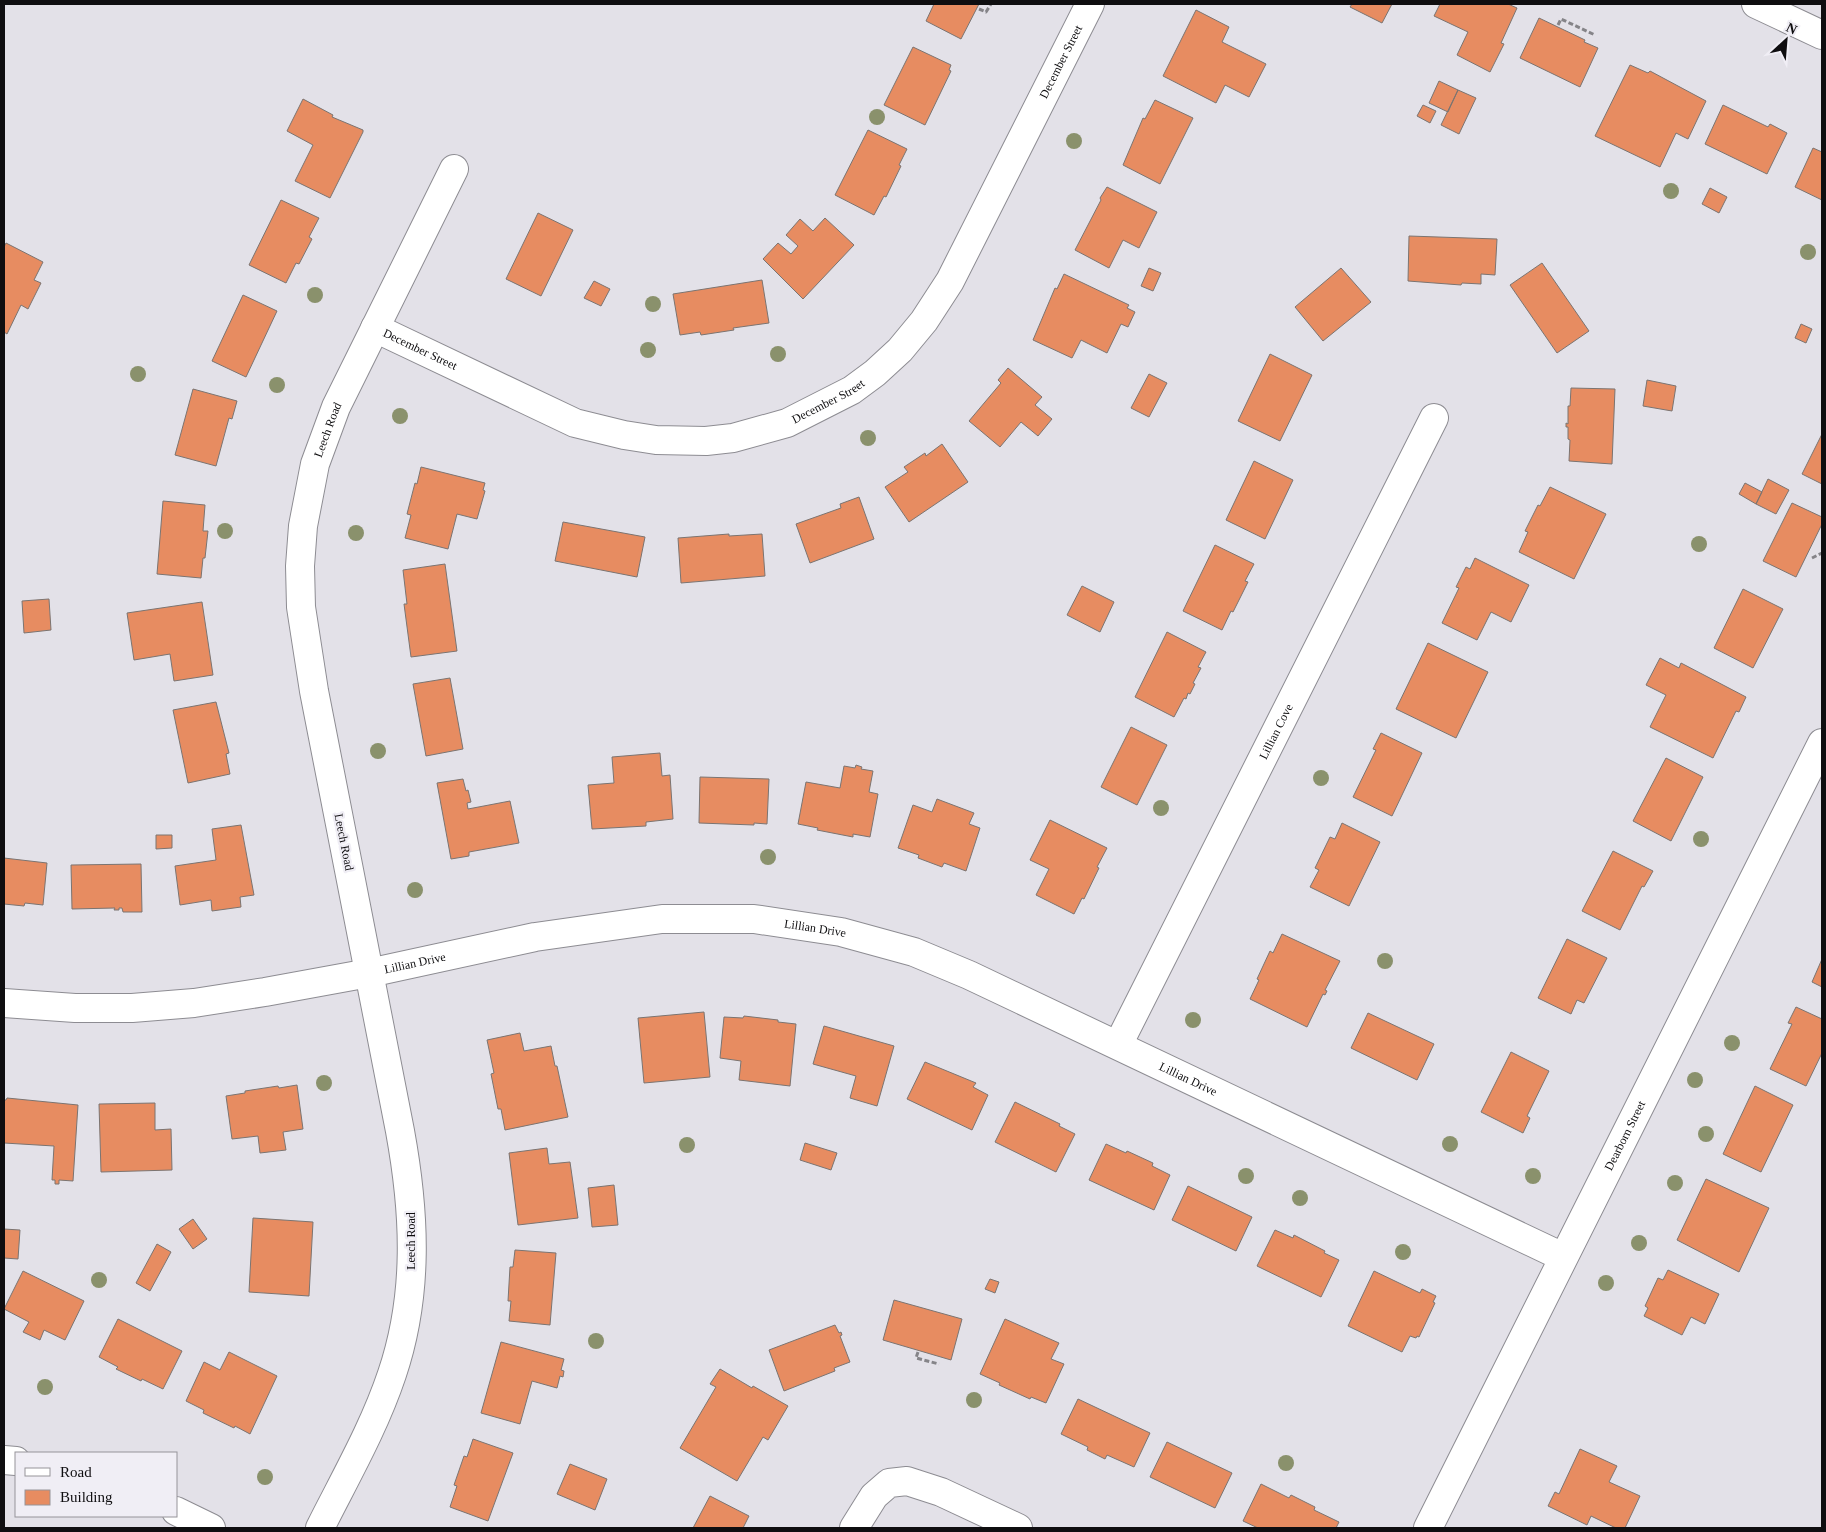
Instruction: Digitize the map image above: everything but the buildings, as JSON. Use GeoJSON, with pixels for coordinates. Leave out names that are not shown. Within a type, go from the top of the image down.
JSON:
{"type":"FeatureCollection","features":[{"type":"Feature","properties":{"kind":"street","name":"December Street"},"geometry":{"type":"LineString","coordinates":[[375,328],[575,423],[624,435],[682,441],[733,438],[787,423],[852,390],[875,373],[900,350],[924,321],[950,281],[1090,4]]}},
{"type":"Feature","properties":{"kind":"street"},"geometry":{"type":"LineString","coordinates":[[1756,4],[1822,35]]}},
{"type":"Feature","properties":{"kind":"street","name":"Leech Road"},"geometry":{"type":"LineString","coordinates":[[320,1528],[376,1415],[392,1373],[404,1327],[413,1237],[408,1174],[314,691],[301,607],[300,566],[303,526],[315,464],[336,407],[454,169]]}},
{"type":"Feature","properties":{"kind":"street","name":"Lillian Cove"},"geometry":{"type":"LineString","coordinates":[[1118,1045],[1434,418]]}},
{"type":"Feature","properties":{"kind":"street","name":"Dearborn Street"},"geometry":{"type":"LineString","coordinates":[[1428,1528],[1822,743]]}},
{"type":"Feature","properties":{"kind":"street","name":"Lillian Drive"},"geometry":{"type":"LineString","coordinates":[[4,1003],[75,1008],[132,1008],[194,1003],[370,973],[535,937],[662,919],[754,919],[842,932],[914,952],[969,975],[1563,1257]]}},
{"type":"Feature","properties":{"kind":"street"},"geometry":{"type":"LineString","coordinates":[[854,1528],[874,1496],[889,1484],[907,1481],[941,1492],[1018,1528]]}},
{"type":"Feature","properties":{"kind":"street"},"geometry":{"type":"LineString","coordinates":[[178,1511],[211,1528]]}},
{"type":"Feature","properties":{"kind":"path"},"geometry":{"type":"LineString","coordinates":[[979,9],[986,12],[991,4]]}},
{"type":"Feature","properties":{"kind":"path"},"geometry":{"type":"LineString","coordinates":[[1558,25],[1561,19],[1595,36]]}},
{"type":"Feature","properties":{"kind":"path"},"geometry":{"type":"LineString","coordinates":[[1812,558],[1822,553]]}},
{"type":"Feature","properties":{"kind":"path"},"geometry":{"type":"LineString","coordinates":[[918,1352],[916,1358],[939,1364]]}}]}
